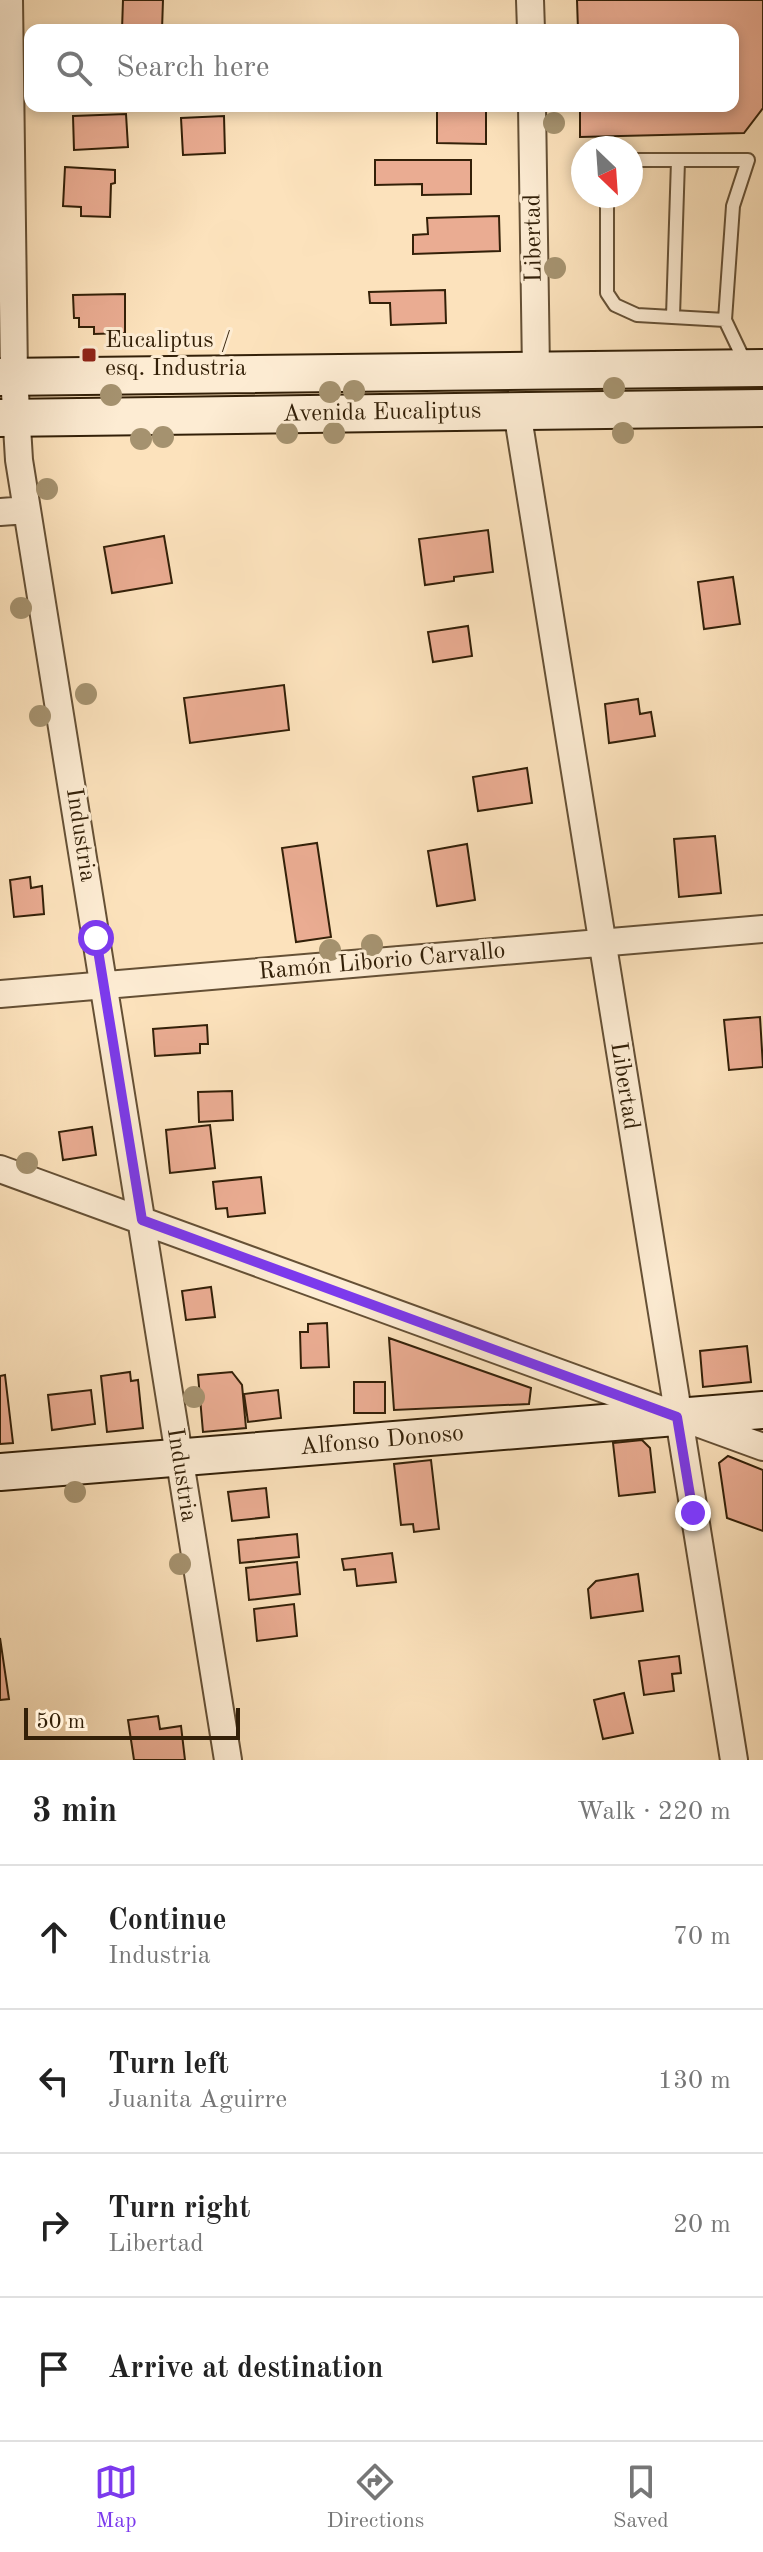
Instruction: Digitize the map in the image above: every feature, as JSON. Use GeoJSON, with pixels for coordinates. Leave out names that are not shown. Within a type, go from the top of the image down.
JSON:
{"type":"FeatureCollection","features":[{"type":"Feature","properties":{"kind":"main road","name":"Avenida Eucaliptus"},"geometry":{"type":"LineString","coordinates":[[7,376],[756,368]]}},
{"type":"Feature","properties":{"kind":"main road","name":"Avenida Eucaliptus"},"geometry":{"type":"LineString","coordinates":[[8,418],[763,408]]}},
{"type":"Feature","properties":{"kind":"main road","name":"Alfonso Donoso"},"geometry":{"type":"LineString","coordinates":[[0,1472],[763,1410]]}},
{"type":"Feature","properties":{"kind":"street","name":"Industria"},"geometry":{"type":"LineString","coordinates":[[9,0],[8,418],[27,510],[228,1760]]}},
{"type":"Feature","properties":{"kind":"street"},"geometry":{"type":"LineString","coordinates":[[530,0],[531,24]]}},
{"type":"Feature","properties":{"kind":"street","name":"Libertad"},"geometry":{"type":"LineString","coordinates":[[532,112],[536,370]]}},
{"type":"Feature","properties":{"kind":"street","name":"Libertad"},"geometry":{"type":"LineString","coordinates":[[517,411],[734,1760]]}},
{"type":"Feature","properties":{"kind":"street"},"geometry":{"type":"LineString","coordinates":[[0,512],[27,510]]}},
{"type":"Feature","properties":{"kind":"street","name":"Ramón Liborio Carvallo"},"geometry":{"type":"LineString","coordinates":[[0,994],[763,929]]}},
{"type":"Feature","properties":{"kind":"street"},"geometry":{"type":"LineString","coordinates":[[0,1169],[763,1447]]}},
{"type":"Feature","properties":{"kind":"lane"},"geometry":{"type":"LineString","coordinates":[[643,160],[748,160],[733,206],[725,320],[738,352],[756,368]]}},
{"type":"Feature","properties":{"kind":"lane"},"geometry":{"type":"LineString","coordinates":[[673,316],[678,161]]}},
{"type":"Feature","properties":{"kind":"lane"},"geometry":{"type":"LineString","coordinates":[[607,208],[607,293],[615,305],[637,315],[725,320]]}},
{"type":"Feature","properties":{"kind":"building"},"geometry":{"type":"Polygon","coordinates":[[[123,0],[163,0],[162,24],[122,24],[123,0]]]}},
{"type":"Feature","properties":{"kind":"building"},"geometry":{"type":"Polygon","coordinates":[[[577,0],[763,0],[763,108],[744,133],[580,136],[580,112],[739,112],[739,24],[578,24],[577,0]]]}},
{"type":"Feature","properties":{"kind":"building"},"geometry":{"type":"Polygon","coordinates":[[[437,112],[486,112],[486,144],[437,143],[437,112]]]}},
{"type":"Feature","properties":{"kind":"building"},"geometry":{"type":"Polygon","coordinates":[[[126,114],[128,147],[74,150],[73,116],[126,114]]]}},
{"type":"Feature","properties":{"kind":"building"},"geometry":{"type":"Polygon","coordinates":[[[224,116],[225,153],[183,155],[181,118],[224,116]]]}},
{"type":"Feature","properties":{"kind":"building"},"geometry":{"type":"Polygon","coordinates":[[[375,160],[471,160],[471,194],[422,195],[422,184],[375,185],[375,160]]]}},
{"type":"Feature","properties":{"kind":"building"},"geometry":{"type":"Polygon","coordinates":[[[65,167],[115,170],[115,183],[111,184],[110,217],[81,216],[81,207],[63,206],[65,167]]]}},
{"type":"Feature","properties":{"kind":"building"},"geometry":{"type":"Polygon","coordinates":[[[499,216],[500,251],[413,254],[413,235],[428,234],[427,218],[499,216]]]}},
{"type":"Feature","properties":{"kind":"building"},"geometry":{"type":"Polygon","coordinates":[[[445,290],[446,323],[391,325],[390,303],[370,303],[369,292],[445,290]]]}},
{"type":"Feature","properties":{"kind":"building"},"geometry":{"type":"Polygon","coordinates":[[[125,294],[125,333],[94,334],[94,327],[79,327],[79,318],[74,318],[73,295],[125,294]]]}},
{"type":"Feature","properties":{"kind":"building"},"geometry":{"type":"Polygon","coordinates":[[[488,530],[493,572],[454,577],[454,581],[425,585],[419,539],[488,530]]]}},
{"type":"Feature","properties":{"kind":"building"},"geometry":{"type":"Polygon","coordinates":[[[164,536],[172,583],[112,593],[104,547],[164,536]]]}},
{"type":"Feature","properties":{"kind":"building"},"geometry":{"type":"Polygon","coordinates":[[[733,577],[740,624],[704,629],[698,582],[733,577]]]}},
{"type":"Feature","properties":{"kind":"building"},"geometry":{"type":"Polygon","coordinates":[[[468,626],[472,656],[433,662],[428,632],[468,626]]]}},
{"type":"Feature","properties":{"kind":"building"},"geometry":{"type":"Polygon","coordinates":[[[284,685],[289,730],[190,743],[184,698],[284,685]]]}},
{"type":"Feature","properties":{"kind":"building"},"geometry":{"type":"Polygon","coordinates":[[[638,699],[640,714],[651,712],[655,736],[609,743],[605,704],[638,699]]]}},
{"type":"Feature","properties":{"kind":"building"},"geometry":{"type":"Polygon","coordinates":[[[527,768],[532,803],[478,811],[473,777],[527,768]]]}},
{"type":"Feature","properties":{"kind":"building"},"geometry":{"type":"Polygon","coordinates":[[[715,836],[721,893],[679,897],[674,839],[715,836]]]}},
{"type":"Feature","properties":{"kind":"building"},"geometry":{"type":"Polygon","coordinates":[[[317,843],[331,937],[296,942],[282,848],[317,843]]]}},
{"type":"Feature","properties":{"kind":"building"},"geometry":{"type":"Polygon","coordinates":[[[467,844],[475,900],[437,906],[428,851],[467,844]]]}},
{"type":"Feature","properties":{"kind":"building"},"geometry":{"type":"Polygon","coordinates":[[[30,877],[31,888],[42,886],[44,914],[14,917],[10,880],[30,877]]]}},
{"type":"Feature","properties":{"kind":"building"},"geometry":{"type":"Polygon","coordinates":[[[760,1017],[763,1067],[729,1070],[724,1020],[760,1017]]]}},
{"type":"Feature","properties":{"kind":"building"},"geometry":{"type":"Polygon","coordinates":[[[207,1025],[208,1044],[200,1044],[200,1053],[155,1056],[153,1029],[207,1025]]]}},
{"type":"Feature","properties":{"kind":"building"},"geometry":{"type":"Polygon","coordinates":[[[232,1091],[233,1120],[199,1122],[198,1092],[232,1091]]]}},
{"type":"Feature","properties":{"kind":"building"},"geometry":{"type":"Polygon","coordinates":[[[210,1125],[215,1168],[170,1173],[166,1130],[210,1125]]]}},
{"type":"Feature","properties":{"kind":"building"},"geometry":{"type":"Polygon","coordinates":[[[92,1127],[96,1155],[63,1160],[59,1132],[92,1127]]]}},
{"type":"Feature","properties":{"kind":"building"},"geometry":{"type":"Polygon","coordinates":[[[261,1177],[265,1213],[228,1217],[227,1208],[216,1209],[213,1182],[261,1177]]]}},
{"type":"Feature","properties":{"kind":"building"},"geometry":{"type":"Polygon","coordinates":[[[211,1287],[215,1317],[186,1320],[182,1291],[211,1287]]]}},
{"type":"Feature","properties":{"kind":"building"},"geometry":{"type":"Polygon","coordinates":[[[327,1323],[329,1367],[301,1368],[300,1332],[308,1332],[308,1324],[327,1323]]]}},
{"type":"Feature","properties":{"kind":"building"},"geometry":{"type":"Polygon","coordinates":[[[389,1338],[531,1388],[529,1404],[394,1410],[389,1338]]]}},
{"type":"Feature","properties":{"kind":"building"},"geometry":{"type":"Polygon","coordinates":[[[747,1346],[751,1382],[703,1387],[700,1351],[747,1346]]]}},
{"type":"Feature","properties":{"kind":"building"},"geometry":{"type":"Polygon","coordinates":[[[130,1372],[131,1381],[138,1380],[143,1428],[107,1432],[101,1376],[130,1372]]]}},
{"type":"Feature","properties":{"kind":"building"},"geometry":{"type":"Polygon","coordinates":[[[232,1372],[242,1385],[246,1428],[203,1432],[198,1375],[232,1372]]]}},
{"type":"Feature","properties":{"kind":"building"},"geometry":{"type":"Polygon","coordinates":[[[5,1375],[13,1443],[0,1444],[0,1376],[5,1375]]]}},
{"type":"Feature","properties":{"kind":"building"},"geometry":{"type":"Polygon","coordinates":[[[354,1382],[385,1382],[385,1413],[354,1413],[354,1382]]]}},
{"type":"Feature","properties":{"kind":"building"},"geometry":{"type":"Polygon","coordinates":[[[91,1390],[95,1424],[52,1430],[48,1395],[91,1390]]]}},
{"type":"Feature","properties":{"kind":"building"},"geometry":{"type":"Polygon","coordinates":[[[278,1390],[281,1418],[248,1422],[244,1394],[278,1390]]]}},
{"type":"Feature","properties":{"kind":"building"},"geometry":{"type":"Polygon","coordinates":[[[642,1440],[650,1448],[655,1492],[619,1496],[613,1443],[642,1440]]]}},
{"type":"Feature","properties":{"kind":"building"},"geometry":{"type":"Polygon","coordinates":[[[728,1456],[763,1470],[763,1531],[727,1518],[719,1463],[728,1456]]]}},
{"type":"Feature","properties":{"kind":"building"},"geometry":{"type":"Polygon","coordinates":[[[431,1460],[439,1529],[414,1532],[413,1524],[401,1525],[394,1464],[431,1460]]]}},
{"type":"Feature","properties":{"kind":"building"},"geometry":{"type":"Polygon","coordinates":[[[266,1488],[269,1517],[232,1521],[228,1492],[266,1488]]]}},
{"type":"Feature","properties":{"kind":"building"},"geometry":{"type":"Polygon","coordinates":[[[297,1534],[299,1557],[240,1563],[238,1540],[297,1534]]]}},
{"type":"Feature","properties":{"kind":"building"},"geometry":{"type":"Polygon","coordinates":[[[392,1553],[396,1582],[357,1586],[355,1569],[344,1570],[342,1559],[392,1553]]]}},
{"type":"Feature","properties":{"kind":"building"},"geometry":{"type":"Polygon","coordinates":[[[297,1562],[300,1594],[249,1600],[246,1568],[297,1562]]]}},
{"type":"Feature","properties":{"kind":"building"},"geometry":{"type":"Polygon","coordinates":[[[638,1574],[643,1611],[591,1618],[588,1589],[596,1581],[638,1574]]]}},
{"type":"Feature","properties":{"kind":"building"},"geometry":{"type":"Polygon","coordinates":[[[294,1604],[297,1636],[257,1641],[254,1609],[294,1604]]]}},
{"type":"Feature","properties":{"kind":"building"},"geometry":{"type":"Polygon","coordinates":[[[0,1638],[9,1699],[0,1700],[0,1638]]]}},
{"type":"Feature","properties":{"kind":"building"},"geometry":{"type":"Polygon","coordinates":[[[679,1656],[681,1673],[672,1674],[674,1691],[644,1695],[639,1661],[679,1656]]]}},
{"type":"Feature","properties":{"kind":"building"},"geometry":{"type":"Polygon","coordinates":[[[624,1693],[633,1733],[603,1739],[594,1700],[624,1693]]]}},
{"type":"Feature","properties":{"kind":"building"},"geometry":{"type":"Polygon","coordinates":[[[158,1716],[160,1729],[181,1726],[185,1760],[134,1760],[128,1720],[158,1716]]]}},
{"type":"Feature","properties":{"kind":"place","name":"Eucaliptus / esq. Industria"},"geometry":{"type":"Point","coordinates":[89,355]}},
{"type":"Feature","properties":{"kind":"route"},"geometry":{"type":"LineString","coordinates":[[96,938],[142,1220],[677,1417],[693,1513]]}}]}
